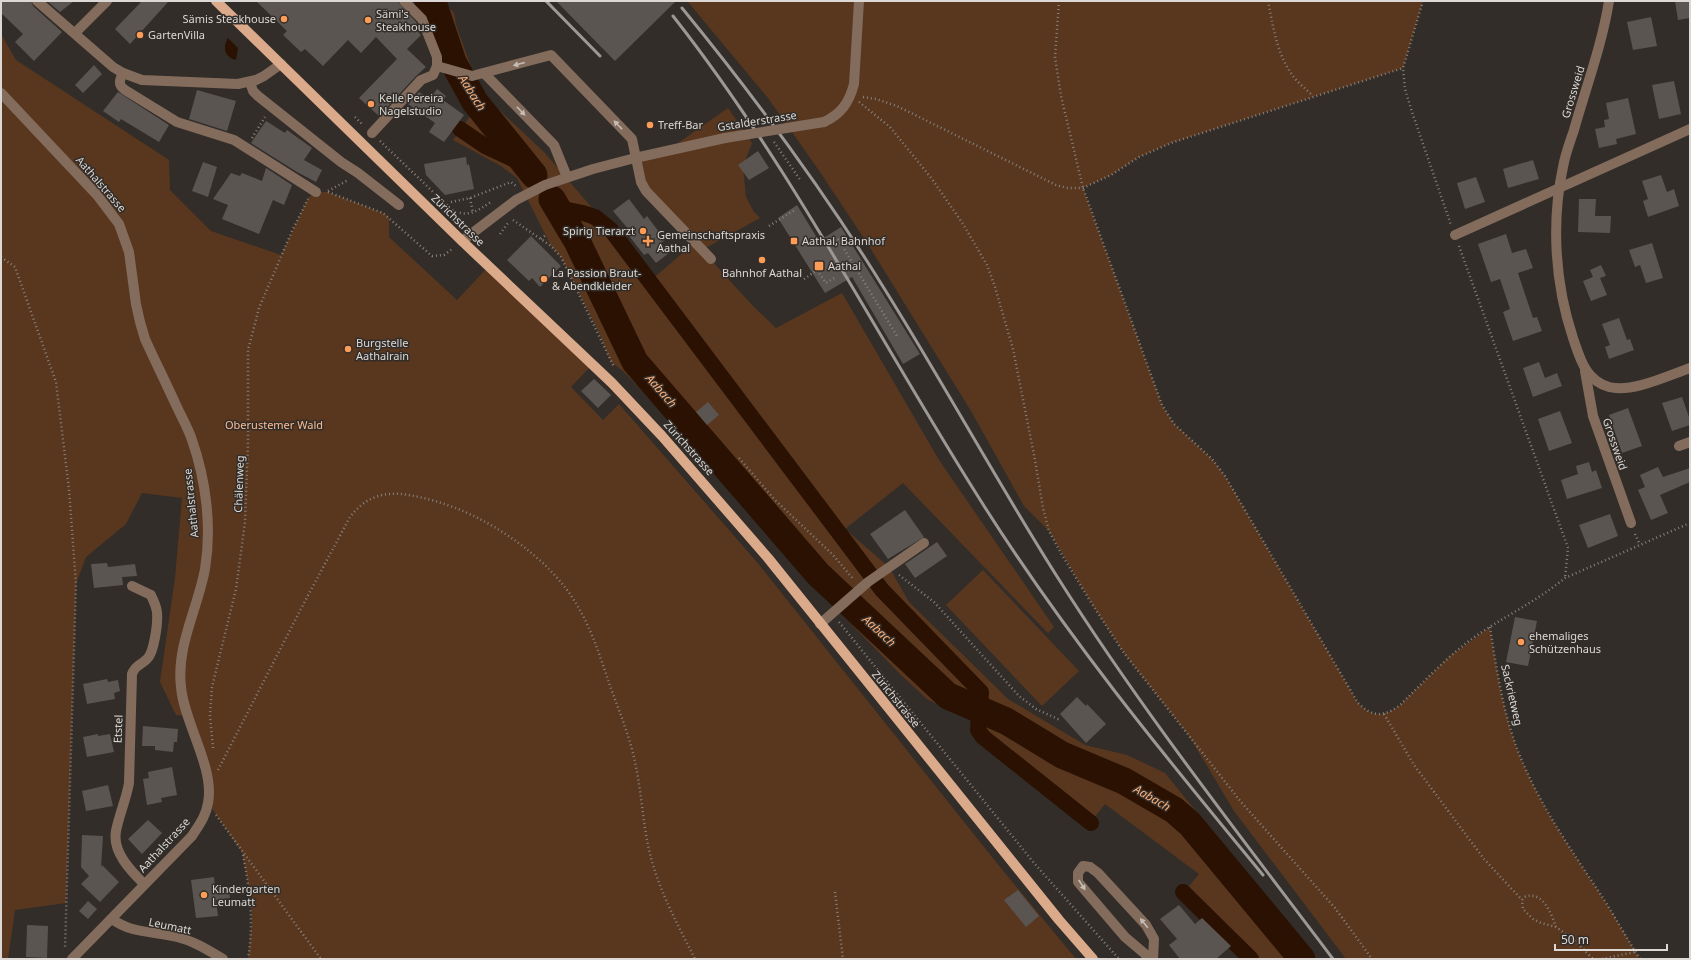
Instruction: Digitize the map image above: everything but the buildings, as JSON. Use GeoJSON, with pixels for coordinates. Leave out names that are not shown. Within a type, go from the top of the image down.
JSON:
{"type":"FeatureCollection","features":[{"type":"Feature","properties":{"kind":"main road","name":"Zürichstrasse"},"geometry":{"type":"LineString","coordinates":[[216,1],[462,241],[612,383],[662,436],[768,558],[1059,920],[1094,959]]}},
{"type":"Feature","properties":{"kind":"street"},"geometry":{"type":"LineString","coordinates":[[37,1],[123,73],[142,80],[223,84],[250,82],[264,76],[281,64]]}},
{"type":"Feature","properties":{"kind":"street"},"geometry":{"type":"LineString","coordinates":[[75,33],[107,1]]}},
{"type":"Feature","properties":{"kind":"street"},"geometry":{"type":"LineString","coordinates":[[404,1],[422,19],[440,67]]}},
{"type":"Feature","properties":{"kind":"street","name":"Gstalderstrasse"},"geometry":{"type":"LineString","coordinates":[[462,241],[516,200],[533,190],[567,177],[635,158],[725,138],[824,122],[835,117],[845,107],[851,95],[854,84],[859,1]]}},
{"type":"Feature","properties":{"kind":"street","name":"Grossweid"},"geometry":{"type":"LineString","coordinates":[[1609,1],[1596,56],[1563,166],[1558,189],[1557,248],[1559,278],[1568,324],[1585,371],[1593,416],[1631,523]]}},
{"type":"Feature","properties":{"kind":"street"},"geometry":{"type":"LineString","coordinates":[[440,67],[472,76],[551,55],[632,139],[641,182],[646,191],[711,259]]}},
{"type":"Feature","properties":{"kind":"street"},"geometry":{"type":"LineString","coordinates":[[372,133],[421,80],[433,75],[440,67]]}},
{"type":"Feature","properties":{"kind":"street"},"geometry":{"type":"LineString","coordinates":[[123,73],[120,80],[122,88],[176,122],[226,137],[246,146],[316,192]]}},
{"type":"Feature","properties":{"kind":"street"},"geometry":{"type":"LineString","coordinates":[[484,73],[554,145],[567,177]]}},
{"type":"Feature","properties":{"kind":"street"},"geometry":{"type":"LineString","coordinates":[[250,82],[253,91],[258,96],[341,162],[358,173],[399,205]]}},
{"type":"Feature","properties":{"kind":"street","name":"Aathalstrasse"},"geometry":{"type":"LineString","coordinates":[[1,93],[97,194],[119,224],[129,252],[140,322],[145,338],[192,438],[204,484],[208,541],[205,568],[182,654],[180,686],[187,716],[210,787],[208,803],[202,820],[192,836],[72,959]]}},
{"type":"Feature","properties":{"kind":"street"},"geometry":{"type":"LineString","coordinates":[[1455,235],[1690,129]]}},
{"type":"Feature","properties":{"kind":"street"},"geometry":{"type":"LineString","coordinates":[[1585,371],[1597,381],[1608,387],[1622,389],[1635,387],[1690,368]]}},
{"type":"Feature","properties":{"kind":"street"},"geometry":{"type":"LineString","coordinates":[[1679,446],[1690,442]]}},
{"type":"Feature","properties":{"kind":"street"},"geometry":{"type":"LineString","coordinates":[[820,624],[878,575],[924,543]]}},
{"type":"Feature","properties":{"kind":"street","name":"Etstel"},"geometry":{"type":"LineString","coordinates":[[132,586],[151,595],[157,612],[151,655],[147,660],[135,666],[132,674],[129,783],[126,800],[116,833],[117,848],[121,857],[132,872],[144,884]]}},
{"type":"Feature","properties":{"kind":"street"},"geometry":{"type":"LineString","coordinates":[[1083,866],[1090,867],[1098,873],[1146,925],[1154,939],[1152,959],[1125,937],[1078,882],[1078,872],[1083,866]]}},
{"type":"Feature","properties":{"kind":"street","name":"Leumatt"},"geometry":{"type":"LineString","coordinates":[[112,919],[125,928],[190,941],[223,959]]}},
{"type":"Feature","properties":{"kind":"path"},"geometry":{"type":"LineString","coordinates":[[1058,1],[1055,57],[1061,96],[1083,188],[1162,405],[1174,424],[1212,459],[1225,476],[1358,703],[1369,712],[1384,714],[1399,706],[1450,656],[1490,627],[1551,590],[1565,578],[1690,523]]}},
{"type":"Feature","properties":{"kind":"path"},"geometry":{"type":"LineString","coordinates":[[1268,1],[1282,56],[1292,76],[1313,96]]}},
{"type":"Feature","properties":{"kind":"path"},"geometry":{"type":"LineString","coordinates":[[1423,1],[1403,68],[1405,89],[1455,235],[1568,548],[1565,578]]}},
{"type":"Feature","properties":{"kind":"path"},"geometry":{"type":"LineString","coordinates":[[851,95],[876,99],[897,106],[1061,187],[1083,188],[1111,175],[1139,157],[1171,143],[1403,68]]}},
{"type":"Feature","properties":{"kind":"path"},"geometry":{"type":"LineString","coordinates":[[851,95],[890,127],[932,179],[963,224],[987,265],[998,293],[1013,349],[1043,508],[1049,531],[1092,604],[1124,653],[1217,773],[1264,829],[1324,893],[1372,959]]}},
{"type":"Feature","properties":{"kind":"path"},"geometry":{"type":"LineString","coordinates":[[246,146],[261,125]]}},
{"type":"Feature","properties":{"kind":"path"},"geometry":{"type":"LineString","coordinates":[[767,131],[801,181]]}},
{"type":"Feature","properties":{"kind":"path"},"geometry":{"type":"LineString","coordinates":[[372,133],[448,207],[458,213],[473,213],[496,198]]}},
{"type":"Feature","properties":{"kind":"path"},"geometry":{"type":"LineString","coordinates":[[354,177],[327,192],[383,212],[432,256],[444,255],[462,241]]}},
{"type":"Feature","properties":{"kind":"path"},"geometry":{"type":"LineString","coordinates":[[450,202],[470,198],[511,182],[516,186]]}},
{"type":"Feature","properties":{"kind":"path","name":"Chälenweg"},"geometry":{"type":"LineString","coordinates":[[214,750],[210,716],[212,687],[236,589],[245,522],[248,443],[248,350],[259,308],[281,255],[308,198],[316,192]]}},
{"type":"Feature","properties":{"kind":"path"},"geometry":{"type":"LineString","coordinates":[[470,198],[473,213]]}},
{"type":"Feature","properties":{"kind":"path"},"geometry":{"type":"LineString","coordinates":[[769,226],[795,210]]}},
{"type":"Feature","properties":{"kind":"path"},"geometry":{"type":"LineString","coordinates":[[513,220],[551,246],[561,257],[617,371]]}},
{"type":"Feature","properties":{"kind":"path"},"geometry":{"type":"LineString","coordinates":[[541,239],[547,234]]}},
{"type":"Feature","properties":{"kind":"path"},"geometry":{"type":"LineString","coordinates":[[838,239],[897,336]]}},
{"type":"Feature","properties":{"kind":"path"},"geometry":{"type":"LineString","coordinates":[[1,257],[15,267],[56,382],[69,489],[76,584],[65,951]]}},
{"type":"Feature","properties":{"kind":"path"},"geometry":{"type":"LineString","coordinates":[[804,279],[817,270],[826,283],[836,277]]}},
{"type":"Feature","properties":{"kind":"path"},"geometry":{"type":"LineString","coordinates":[[739,458],[775,500],[833,555],[861,589]]}},
{"type":"Feature","properties":{"kind":"path"},"geometry":{"type":"LineString","coordinates":[[216,765],[217,772],[304,603],[350,517],[358,506],[382,494],[399,494],[448,505],[491,525],[519,544],[544,564],[562,582],[577,605],[592,634],[630,742],[636,766],[650,854],[656,876],[694,959]]}},
{"type":"Feature","properties":{"kind":"path"},"geometry":{"type":"LineString","coordinates":[[889,567],[934,602],[1019,696],[1036,709],[1060,720]]}},
{"type":"Feature","properties":{"kind":"path","name":"Sackrietweg"},"geometry":{"type":"LineString","coordinates":[[1490,627],[1506,710],[1515,743],[1529,776],[1543,805],[1562,837],[1598,890],[1640,959]]}},
{"type":"Feature","properties":{"kind":"path"},"geometry":{"type":"LineString","coordinates":[[1384,714],[1419,771],[1484,858],[1522,900],[1523,909],[1533,919],[1556,927],[1573,939],[1593,959]]}},
{"type":"Feature","properties":{"kind":"path"},"geometry":{"type":"LineString","coordinates":[[208,803],[242,852],[321,959]]}},
{"type":"Feature","properties":{"kind":"path"},"geometry":{"type":"LineString","coordinates":[[242,852],[251,899],[252,923],[248,959]]}},
{"type":"Feature","properties":{"kind":"path"},"geometry":{"type":"LineString","coordinates":[[835,892],[843,959]]}},
{"type":"Feature","properties":{"kind":"path"},"geometry":{"type":"LineString","coordinates":[[1522,900],[1524,897],[1528,896],[1535,896],[1542,900],[1550,910],[1556,927]]}},
{"type":"Feature","properties":{"kind":"path"},"geometry":{"type":"LineString","coordinates":[[1602,959],[1635,952]]}},
{"type":"Feature","properties":{"kind":"green space"},"geometry":{"type":"Polygon","coordinates":[[[415,1],[442,1],[454,13],[456,25],[480,92],[544,152],[611,230],[649,282],[694,243],[653,199],[635,158],[668,150],[728,108],[752,143],[743,166],[746,197],[754,212],[760,218],[702,250],[752,305],[776,328],[842,293],[939,460],[1054,627],[1048,633],[903,483],[845,529],[889,567],[909,602],[1008,699],[1085,745],[1127,755],[1165,773],[1316,959],[1247,959],[1181,896],[1199,874],[1105,804],[1089,824],[983,742],[976,731],[976,719],[951,711],[927,699],[902,676],[812,584],[658,407],[623,371],[611,362],[598,331],[561,257],[551,246],[517,178],[501,166],[453,140],[471,115],[455,91],[426,13],[415,1]]]}},
{"type":"Feature","properties":{"kind":"green space"},"geometry":{"type":"Polygon","coordinates":[[[1423,1],[1403,68],[1171,143],[1139,157],[1111,175],[1083,188],[1162,405],[1174,424],[1212,459],[1225,476],[1358,703],[1368,711],[1378,714],[1383,714],[1393,710],[1399,706],[1450,656],[1490,627],[1497,671],[1510,729],[1531,782],[1640,959],[1346,959],[1234,811],[1189,736],[1124,653],[1092,604],[1049,531],[1024,506],[971,411],[869,246],[820,172],[768,98],[688,2],[1423,1]]]}},
{"type":"Feature","properties":{"kind":"green space","name":"Oberustemer Wald"},"geometry":{"type":"Polygon","coordinates":[[[1,34],[16,60],[169,160],[170,190],[211,231],[281,255],[308,198],[316,192],[327,192],[383,213],[389,217],[389,237],[457,300],[489,266],[592,365],[571,387],[603,420],[619,404],[756,561],[1000,867],[1076,959],[248,959],[252,923],[251,899],[242,852],[208,803],[210,787],[187,716],[176,715],[160,682],[175,578],[182,498],[142,493],[126,524],[86,557],[76,584],[66,903],[15,910],[8,959],[1,959],[1,34]]]}},
{"type":"Feature","properties":{"kind":"green space"},"geometry":{"type":"Polygon","coordinates":[[[983,570],[1079,671],[1042,706],[946,605],[983,570]]]}},
{"type":"Feature","properties":{"kind":"shaded area"},"geometry":{"type":"Polygon","coordinates":[[[228,38],[238,48],[236,60],[227,55],[225,45],[228,38]]]}},
{"type":"Feature","properties":{"kind":"waterway","name":"Aabach"},"geometry":{"type":"LineString","coordinates":[[428,1],[435,8],[453,62],[475,102],[534,175]]}},
{"type":"Feature","properties":{"kind":"waterway"},"geometry":{"type":"LineString","coordinates":[[460,129],[485,146],[528,166]]}},
{"type":"Feature","properties":{"kind":"waterway","name":"Aabach"},"geometry":{"type":"LineString","coordinates":[[552,199],[577,241],[635,362],[818,574],[948,696],[1006,721],[1062,755],[1124,781],[1174,810],[1190,824],[1302,959]]}},
{"type":"Feature","properties":{"kind":"waterway"},"geometry":{"type":"LineString","coordinates":[[558,208],[595,217],[611,230],[882,590],[981,692],[978,730],[983,737],[1091,823]]}},
{"type":"Feature","properties":{"kind":"waterway"},"geometry":{"type":"LineString","coordinates":[[1183,892],[1251,959]]}},
{"type":"Feature","properties":{"kind":"railway"},"geometry":{"type":"LineString","coordinates":[[546,1],[600,56]]}},
{"type":"Feature","properties":{"kind":"railway"},"geometry":{"type":"LineString","coordinates":[[682,8],[761,109],[836,213],[927,358],[1035,542],[1123,676],[1192,772],[1333,959]]}},
{"type":"Feature","properties":{"kind":"railway"},"geometry":{"type":"LineString","coordinates":[[673,16],[716,73],[795,192],[941,437],[1011,548],[1079,644],[1115,691],[1263,875]]}},
{"type":"Feature","properties":{"kind":"place","name":"Sämis Steakhouse"},"geometry":{"type":"Point","coordinates":[284,19]}},
{"type":"Feature","properties":{"kind":"place","name":"Sämi's Steakhouse"},"geometry":{"type":"Point","coordinates":[368,20]}},
{"type":"Feature","properties":{"kind":"place","name":"GartenVilla"},"geometry":{"type":"Point","coordinates":[140,35]}},
{"type":"Feature","properties":{"kind":"place","name":"Kelle Pereira Nagelstudio"},"geometry":{"type":"Point","coordinates":[371,104]}},
{"type":"Feature","properties":{"kind":"place","name":"Treff-Bar"},"geometry":{"type":"Point","coordinates":[650,125]}},
{"type":"Feature","properties":{"kind":"place","name":"Spirig Tierarzt"},"geometry":{"type":"Point","coordinates":[643,231]}},
{"type":"Feature","properties":{"kind":"place","name":"Gemeinschaftspraxis Aathal"},"geometry":{"type":"Point","coordinates":[648,241]}},
{"type":"Feature","properties":{"kind":"place","name":"Aathal, Bahnhof"},"geometry":{"type":"Point","coordinates":[794,241]}},
{"type":"Feature","properties":{"kind":"place","name":"Bahnhof Aathal"},"geometry":{"type":"Point","coordinates":[762,260]}},
{"type":"Feature","properties":{"kind":"place","name":"Aathal"},"geometry":{"type":"Point","coordinates":[819,266]}},
{"type":"Feature","properties":{"kind":"place","name":"La Passion Braut- & Abendkleider"},"geometry":{"type":"Point","coordinates":[544,279]}},
{"type":"Feature","properties":{"kind":"place","name":"Burgstelle Aathalrain"},"geometry":{"type":"Point","coordinates":[348,349]}},
{"type":"Feature","properties":{"kind":"place","name":"ehemaliges Schützenhaus"},"geometry":{"type":"Point","coordinates":[1521,642]}},
{"type":"Feature","properties":{"kind":"place","name":"Kindergarten Leumatt"},"geometry":{"type":"Point","coordinates":[204,895]}}]}
